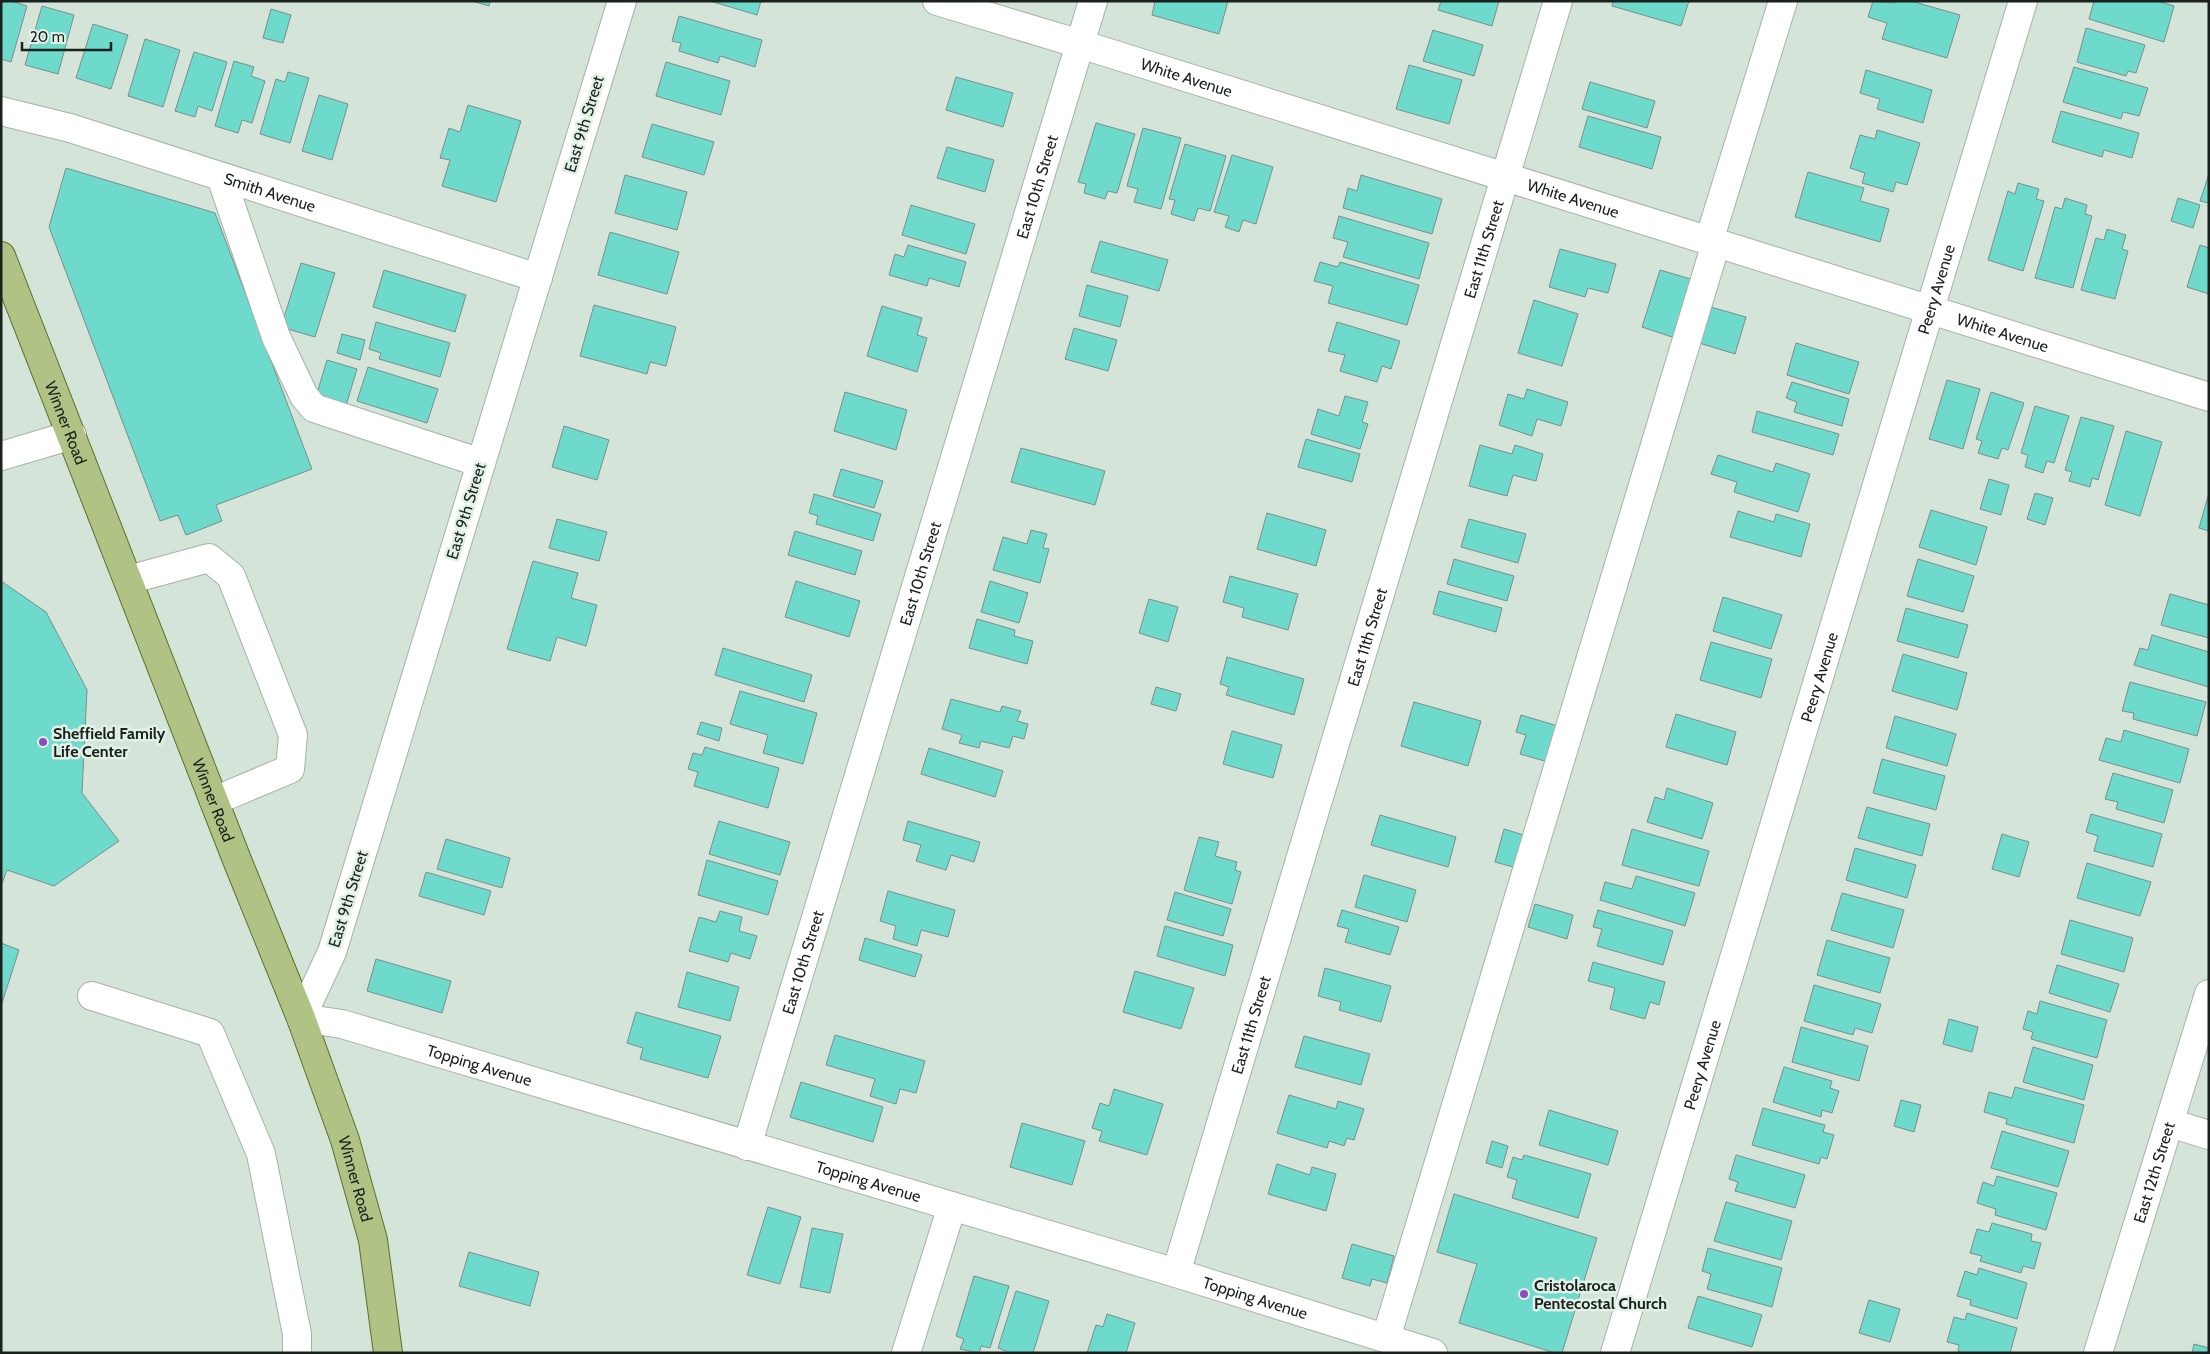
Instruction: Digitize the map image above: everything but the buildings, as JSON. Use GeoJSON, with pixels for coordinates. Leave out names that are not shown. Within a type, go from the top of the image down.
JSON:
{"type":"FeatureCollection","features":[{"type":"Feature","properties":{"kind":"main road","name":"Winner Road"},"geometry":{"type":"LineString","coordinates":[[1,256],[10,296],[72,435],[214,801],[301,1018],[345,1140],[373,1240],[388,1353]]}},
{"type":"Feature","properties":{"kind":"street","name":"East 9th Street"},"geometry":{"type":"LineString","coordinates":[[301,1018],[332,952],[622,1]]}},
{"type":"Feature","properties":{"kind":"street","name":"White Avenue"},"geometry":{"type":"LineString","coordinates":[[937,1],[2209,397]]}},
{"type":"Feature","properties":{"kind":"street","name":"East 10th Street"},"geometry":{"type":"LineString","coordinates":[[747,1146],[1093,1]]}},
{"type":"Feature","properties":{"kind":"street","name":"East 11th Street"},"geometry":{"type":"LineString","coordinates":[[1176,1273],[1558,1]]}},
{"type":"Feature","properties":{"kind":"street"},"geometry":{"type":"LineString","coordinates":[[1386,1338],[1784,1]]}},
{"type":"Feature","properties":{"kind":"street","name":"Peery Avenue"},"geometry":{"type":"LineString","coordinates":[[1615,1353],[2023,1]]}},
{"type":"Feature","properties":{"kind":"street","name":"Smith Avenue"},"geometry":{"type":"LineString","coordinates":[[1,111],[70,128],[538,278]]}},
{"type":"Feature","properties":{"kind":"street"},"geometry":{"type":"LineString","coordinates":[[221,177],[276,337],[304,396],[314,408],[481,463]]}},
{"type":"Feature","properties":{"kind":"street"},"geometry":{"type":"LineString","coordinates":[[1,456],[72,435]]}},
{"type":"Feature","properties":{"kind":"street"},"geometry":{"type":"LineString","coordinates":[[128,580],[209,558],[231,576],[290,726],[293,735],[290,769],[214,801]]}},
{"type":"Feature","properties":{"kind":"street","name":"East 12th Street"},"geometry":{"type":"LineString","coordinates":[[2098,1353],[2209,994]]}},
{"type":"Feature","properties":{"kind":"street"},"geometry":{"type":"LineString","coordinates":[[92,996],[210,1033],[261,1154],[297,1334],[297,1353]]}},
{"type":"Feature","properties":{"kind":"street","name":"Topping Avenue"},"geometry":{"type":"LineString","coordinates":[[301,1018],[342,1024],[1176,1273],[1434,1353]]}},
{"type":"Feature","properties":{"kind":"street"},"geometry":{"type":"LineString","coordinates":[[2170,1123],[2209,1135]]}},
{"type":"Feature","properties":{"kind":"street"},"geometry":{"type":"LineString","coordinates":[[906,1353],[952,1206]]}},
{"type":"Feature","properties":{"kind":"place","name":"Sheffield Family Life Center"},"geometry":{"type":"Point","coordinates":[43,742]}},
{"type":"Feature","properties":{"kind":"place","name":"Cristolaroca Pentecostal Church"},"geometry":{"type":"Point","coordinates":[1524,1294]}}]}
